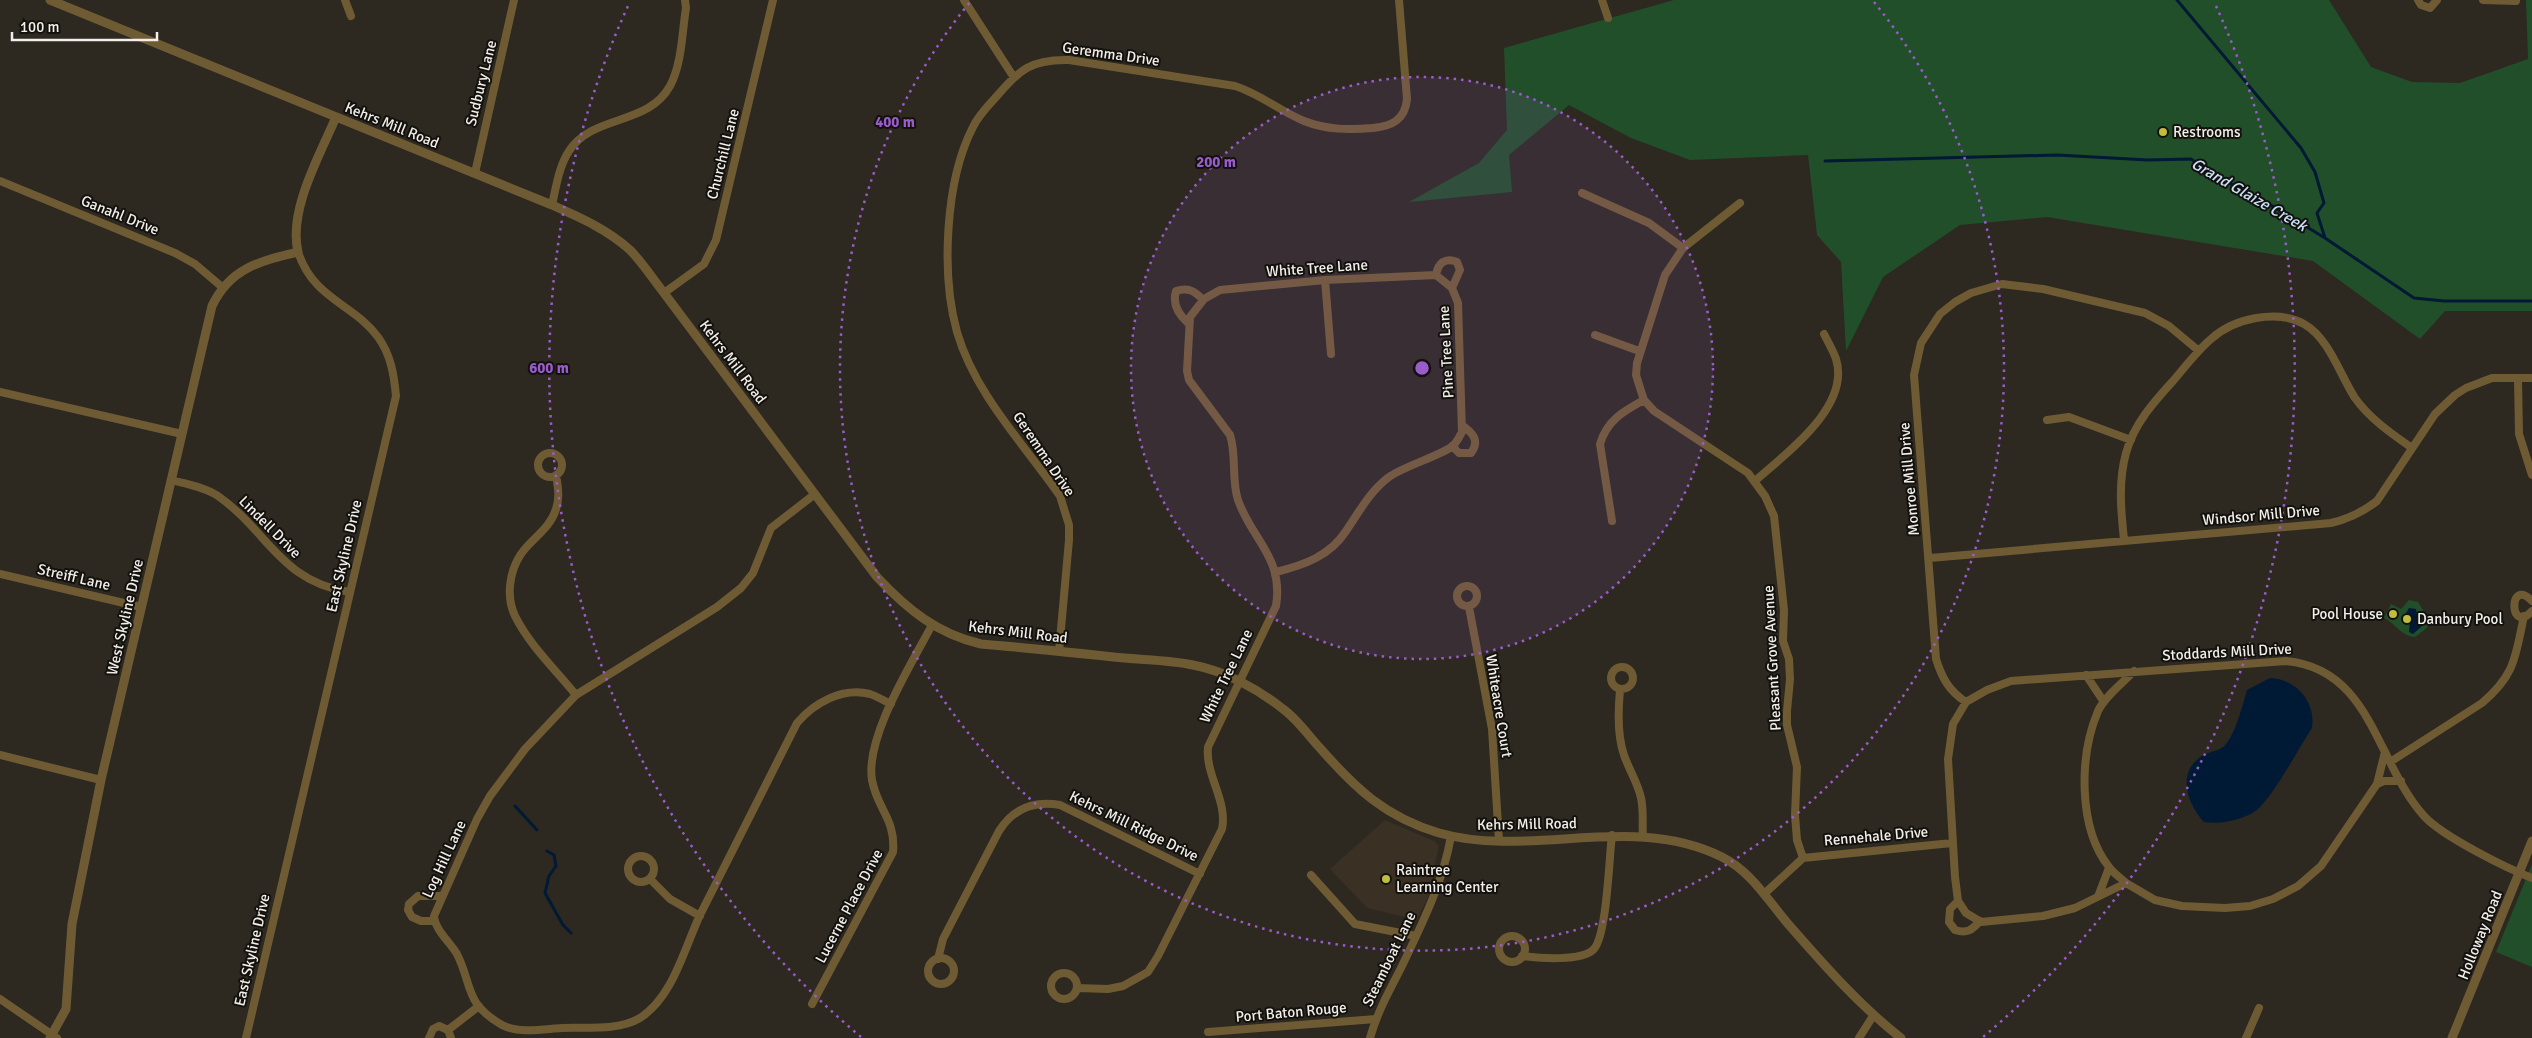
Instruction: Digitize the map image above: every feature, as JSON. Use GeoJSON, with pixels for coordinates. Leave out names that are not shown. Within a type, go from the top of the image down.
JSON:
{"type":"FeatureCollection","features":[{"type":"Feature","properties":{"kind":"street","name":"Kehrs Mill Road"},"geometry":{"type":"LineString","coordinates":[[50,0],[552,205],[592,223],[617,239],[631,251],[664,293],[877,577],[901,602],[947,634],[981,644],[1192,664],[1239,681],[1284,709],[1345,776],[1378,806],[1414,825],[1451,836],[1499,841],[1612,835],[1643,837],[1671,840],[1722,857],[1736,865],[1764,894],[1847,991],[1873,1016],[1901,1038]]}},
{"type":"Feature","properties":{"kind":"street"},"geometry":{"type":"LineString","coordinates":[[345,0],[351,16]]}},
{"type":"Feature","properties":{"kind":"street","name":"Sudbury Lane"},"geometry":{"type":"LineString","coordinates":[[475,173],[514,0]]}},
{"type":"Feature","properties":{"kind":"street"},"geometry":{"type":"LineString","coordinates":[[552,205],[563,164],[570,149],[591,131],[601,126],[626,120],[649,108],[670,87],[675,74],[686,8],[685,0]]}},
{"type":"Feature","properties":{"kind":"street","name":"Churchill Lane"},"geometry":{"type":"LineString","coordinates":[[664,293],[704,264],[716,240],[773,0]]}},
{"type":"Feature","properties":{"kind":"street"},"geometry":{"type":"LineString","coordinates":[[964,0],[1013,76]]}},
{"type":"Feature","properties":{"kind":"street","name":"Geremma Drive"},"geometry":{"type":"LineString","coordinates":[[1059,651],[1069,540],[1065,510],[1055,489],[988,396],[957,332],[947,268],[948,230],[954,188],[965,145],[972,128],[983,111],[1013,76],[1044,61],[1069,60],[1235,86],[1247,90],[1303,120],[1331,129],[1351,130],[1390,126],[1403,115],[1407,99],[1399,0]]}},
{"type":"Feature","properties":{"kind":"street"},"geometry":{"type":"LineString","coordinates":[[1602,0],[1608,18]]}},
{"type":"Feature","properties":{"kind":"street"},"geometry":{"type":"LineString","coordinates":[[2418,0],[2427,8],[2430,8],[2437,0]]}},
{"type":"Feature","properties":{"kind":"street"},"geometry":{"type":"LineString","coordinates":[[2483,0],[2516,1]]}},
{"type":"Feature","properties":{"kind":"street","name":"East Skyline Drive"},"geometry":{"type":"LineString","coordinates":[[246,1038],[396,396],[392,365],[378,337],[321,290],[307,273],[298,252],[296,233],[301,202],[336,117]]}},
{"type":"Feature","properties":{"kind":"street","name":"Ganahl Drive"},"geometry":{"type":"LineString","coordinates":[[0,181],[175,252],[196,264],[222,287]]}},
{"type":"Feature","properties":{"kind":"street"},"geometry":{"type":"LineString","coordinates":[[1582,193],[1649,224],[1683,248]]}},
{"type":"Feature","properties":{"kind":"street"},"geometry":{"type":"LineString","coordinates":[[1612,521],[1600,444],[1603,434],[1614,419],[1644,400],[1636,375],[1639,351],[1665,275],[1683,248],[1740,203]]}},
{"type":"Feature","properties":{"kind":"street","name":"West Skyline Drive"},"geometry":{"type":"LineString","coordinates":[[53,1037],[66,1009],[72,924],[101,780],[212,306],[222,287],[244,269],[298,252]]}},
{"type":"Feature","properties":{"kind":"street"},"geometry":{"type":"LineString","coordinates":[[1436,275],[1438,266],[1443,261],[1451,259],[1457,262],[1460,270],[1452,288]]}},
{"type":"Feature","properties":{"kind":"street","name":"White Tree Lane"},"geometry":{"type":"LineString","coordinates":[[1203,300],[1220,290],[1325,280],[1436,275]]}},
{"type":"Feature","properties":{"kind":"street","name":"Pine Tree Lane"},"geometry":{"type":"LineString","coordinates":[[1436,275],[1452,288],[1458,303],[1462,432],[1452,446]]}},
{"type":"Feature","properties":{"kind":"street"},"geometry":{"type":"LineString","coordinates":[[1325,280],[1331,354]]}},
{"type":"Feature","properties":{"kind":"street","name":"Monroe Mill Drive"},"geometry":{"type":"LineString","coordinates":[[1966,702],[1952,692],[1940,672],[1936,659],[1930,558],[1914,375],[1921,343],[1940,314],[1955,302],[1971,293],[2002,284],[2043,289],[2144,313],[2169,326],[2199,351]]}},
{"type":"Feature","properties":{"kind":"street"},"geometry":{"type":"LineString","coordinates":[[1184,288],[1193,290],[1203,300],[1193,312],[1188,323],[1176,308],[1174,298],[1176,291],[1184,288]]}},
{"type":"Feature","properties":{"kind":"street"},"geometry":{"type":"LineString","coordinates":[[2124,540],[2121,482],[2126,452],[2144,413],[2213,337],[2234,325],[2253,319],[2289,317],[2306,324],[2326,348],[2356,399],[2365,410],[2390,433],[2412,448]]}},
{"type":"Feature","properties":{"kind":"street","name":"White Tree Lane"},"geometry":{"type":"LineString","coordinates":[[1077,988],[1108,989],[1124,986],[1148,972],[1158,956],[1218,838],[1223,822],[1223,814],[1208,765],[1208,747],[1276,606],[1278,593],[1276,572],[1268,551],[1249,523],[1238,498],[1233,445],[1230,435],[1190,380],[1187,371],[1188,323]]}},
{"type":"Feature","properties":{"kind":"street"},"geometry":{"type":"LineString","coordinates":[[1755,481],[1813,429],[1834,392],[1836,360],[1824,334]]}},
{"type":"Feature","properties":{"kind":"street"},"geometry":{"type":"LineString","coordinates":[[1595,335],[1639,351]]}},
{"type":"Feature","properties":{"kind":"street","name":"Windsor Mill Drive"},"geometry":{"type":"LineString","coordinates":[[1930,558],[2331,523],[2344,520],[2377,501],[2435,414],[2460,391],[2492,378],[2532,378]]}},
{"type":"Feature","properties":{"kind":"street"},"geometry":{"type":"LineString","coordinates":[[2518,378],[2519,434],[2532,475]]}},
{"type":"Feature","properties":{"kind":"street"},"geometry":{"type":"LineString","coordinates":[[0,392],[182,434]]}},
{"type":"Feature","properties":{"kind":"street","name":"Pleasant Grove Avenue"},"geometry":{"type":"LineString","coordinates":[[1644,400],[1654,411],[1669,422],[1738,466],[1755,481],[1771,506],[1777,531],[1784,610],[1783,641],[1788,658],[1790,678],[1786,711],[1798,767],[1795,815],[1797,840],[1803,858]]}},
{"type":"Feature","properties":{"kind":"street"},"geometry":{"type":"LineString","coordinates":[[2047,420],[2070,417],[2131,440]]}},
{"type":"Feature","properties":{"kind":"street"},"geometry":{"type":"LineString","coordinates":[[1276,572],[1322,555],[1339,540],[1368,498],[1387,478],[1410,464],[1452,446],[1459,453],[1471,453],[1475,448],[1476,442],[1474,435],[1462,426]]}},
{"type":"Feature","properties":{"kind":"street"},"geometry":{"type":"LineString","coordinates":[[556,475],[559,495],[556,509],[544,530],[522,554],[515,566],[510,592],[514,615],[576,695]]}},
{"type":"Feature","properties":{"kind":"street","name":"Lindell Drive"},"geometry":{"type":"LineString","coordinates":[[171,480],[216,495],[228,504],[281,559],[302,577],[330,589],[349,592]]}},
{"type":"Feature","properties":{"kind":"street","name":"Log Hill Lane"},"geometry":{"type":"LineString","coordinates":[[815,494],[771,528],[753,573],[741,588],[717,607],[576,695],[525,749],[490,796],[441,896],[434,921],[457,955],[467,987],[478,1006],[504,1026],[516,1029],[614,1026],[638,1019],[659,1002],[668,987],[700,916],[797,723],[808,711],[832,697],[850,694],[870,694],[891,704]]}},
{"type":"Feature","properties":{"kind":"street","name":"Streiff Lane"},"geometry":{"type":"LineString","coordinates":[[0,574],[141,607]]}},
{"type":"Feature","properties":{"kind":"street"},"geometry":{"type":"LineString","coordinates":[[2524,616],[2515,612],[2514,603],[2520,596],[2527,596],[2532,600]]}},
{"type":"Feature","properties":{"kind":"street","name":"Whiteacre Court"},"geometry":{"type":"LineString","coordinates":[[1469,607],[1492,729],[1499,841]]}},
{"type":"Feature","properties":{"kind":"street"},"geometry":{"type":"LineString","coordinates":[[2390,762],[2482,704],[2492,694],[2512,667],[2524,616],[2532,611]]}},
{"type":"Feature","properties":{"kind":"street","name":"Lucerne Place Drive"},"geometry":{"type":"LineString","coordinates":[[812,1004],[894,852],[892,825],[872,783],[870,766],[873,750],[891,704],[932,625]]}},
{"type":"Feature","properties":{"kind":"street","name":"Stoddards Mill Drive"},"geometry":{"type":"LineString","coordinates":[[1966,702],[1987,690],[2011,681],[2286,661],[2310,665],[2336,680],[2355,697],[2372,722],[2385,752],[2401,781],[2426,818],[2444,832],[2519,873],[2532,878]]}},
{"type":"Feature","properties":{"kind":"street"},"geometry":{"type":"LineString","coordinates":[[2134,671],[2104,702],[2098,711],[2087,756],[2085,796],[2096,845],[2109,868],[2126,883],[2155,900],[2182,906],[2224,908],[2250,906],[2273,899],[2298,886],[2321,866],[2377,784],[2385,752]]}},
{"type":"Feature","properties":{"kind":"street"},"geometry":{"type":"LineString","coordinates":[[2086,675],[2104,702]]}},
{"type":"Feature","properties":{"kind":"street"},"geometry":{"type":"LineString","coordinates":[[1620,690],[1618,710],[1620,740],[1642,801],[1643,837]]}},
{"type":"Feature","properties":{"kind":"street"},"geometry":{"type":"LineString","coordinates":[[1966,702],[1953,724],[1948,745],[1952,843],[1958,901],[1966,913],[1980,921],[2019,919],[2057,913],[2075,908],[2099,894],[2126,883]]}},
{"type":"Feature","properties":{"kind":"street"},"geometry":{"type":"LineString","coordinates":[[0,755],[101,780]]}},
{"type":"Feature","properties":{"kind":"street"},"geometry":{"type":"LineString","coordinates":[[2377,784],[2384,781],[2401,781]]}},
{"type":"Feature","properties":{"kind":"street","name":"Kehrs Mill Ridge Drive"},"geometry":{"type":"LineString","coordinates":[[938,959],[943,939],[998,832],[1009,816],[1028,806],[1038,803],[1060,804],[1200,874]]}},
{"type":"Feature","properties":{"kind":"street"},"geometry":{"type":"LineString","coordinates":[[1522,956],[1543,959],[1582,956],[1593,950],[1601,934],[1612,835]]}},
{"type":"Feature","properties":{"kind":"street","name":"Steamboat Lane"},"geometry":{"type":"LineString","coordinates":[[1370,1038],[1376,1019],[1441,879],[1451,836]]}},
{"type":"Feature","properties":{"kind":"street","name":"Holloway Road"},"geometry":{"type":"LineString","coordinates":[[2452,1038],[2532,841]]}},
{"type":"Feature","properties":{"kind":"street","name":"Rennehale Drive"},"geometry":{"type":"LineString","coordinates":[[1803,858],[1952,843]]}},
{"type":"Feature","properties":{"kind":"street"},"geometry":{"type":"LineString","coordinates":[[1764,894],[1803,858]]}},
{"type":"Feature","properties":{"kind":"street"},"geometry":{"type":"LineString","coordinates":[[2099,894],[2109,868]]}},
{"type":"Feature","properties":{"kind":"street"},"geometry":{"type":"LineString","coordinates":[[1311,875],[1355,924],[1416,936]]}},
{"type":"Feature","properties":{"kind":"street"},"geometry":{"type":"LineString","coordinates":[[650,879],[670,899],[700,916]]}},
{"type":"Feature","properties":{"kind":"street"},"geometry":{"type":"LineString","coordinates":[[434,921],[421,921],[412,918],[408,910],[409,904],[418,896],[441,896]]}},
{"type":"Feature","properties":{"kind":"street"},"geometry":{"type":"LineString","coordinates":[[1958,901],[1950,909],[1949,922],[1955,930],[1963,933],[1972,930],[1980,921]]}},
{"type":"Feature","properties":{"kind":"street"},"geometry":{"type":"LineString","coordinates":[[0,998],[53,1037]]}},
{"type":"Feature","properties":{"kind":"street"},"geometry":{"type":"LineString","coordinates":[[448,1030],[478,1006]]}},
{"type":"Feature","properties":{"kind":"street"},"geometry":{"type":"LineString","coordinates":[[2246,1038],[2259,1008]]}},
{"type":"Feature","properties":{"kind":"street"},"geometry":{"type":"LineString","coordinates":[[1859,1038],[1873,1016]]}},
{"type":"Feature","properties":{"kind":"street","name":"Port Baton Rouge"},"geometry":{"type":"LineString","coordinates":[[1208,1032],[1376,1019]]}},
{"type":"Feature","properties":{"kind":"street"},"geometry":{"type":"LineString","coordinates":[[429,1038],[431,1032],[436,1027],[442,1026],[448,1030],[451,1038]]}},
{"type":"Feature","properties":{"kind":"shaded area","name":"Raintree Learning Center"},"geometry":{"type":"Polygon","coordinates":[[[1385,820],[1434,841],[1439,846],[1428,897],[1417,920],[1367,908],[1330,869],[1385,820]]]}},
{"type":"Feature","properties":{"kind":"green space"},"geometry":{"type":"Polygon","coordinates":[[[1674,0],[2329,0],[2371,67],[2412,82],[2460,83],[2528,59],[2526,0],[2532,0],[2532,311],[2445,311],[2420,339],[2313,261],[2047,217],[1960,225],[1883,277],[1846,351],[1841,262],[1817,235],[1808,155],[1690,160],[1631,138],[1569,105],[1509,155],[1512,192],[1409,202],[1479,163],[1507,130],[1504,48],[1674,0]]]}},
{"type":"Feature","properties":{"kind":"green space","name":"Danbury Pool"},"geometry":{"type":"Polygon","coordinates":[[[2409,600],[2418,602],[2429,620],[2427,628],[2415,637],[2402,632],[2384,618],[2391,604],[2401,609],[2409,600]]]}},
{"type":"Feature","properties":{"kind":"green space"},"geometry":{"type":"Polygon","coordinates":[[[2532,864],[2532,967],[2496,952],[2532,864]]]}},
{"type":"Feature","properties":{"kind":"water"},"geometry":{"type":"Polygon","coordinates":[[[2409,608],[2416,609],[2417,615],[2423,621],[2422,626],[2413,634],[2409,632],[2410,618],[2406,613],[2409,608]]]}},
{"type":"Feature","properties":{"kind":"water"},"geometry":{"type":"Polygon","coordinates":[[[2270,678],[2279,679],[2296,687],[2302,694],[2311,709],[2312,728],[2274,789],[2256,811],[2234,820],[2218,823],[2204,822],[2193,807],[2187,790],[2188,773],[2192,765],[2199,758],[2220,749],[2227,743],[2238,721],[2247,690],[2270,678]]]}},
{"type":"Feature","properties":{"kind":"waterway"},"geometry":{"type":"LineString","coordinates":[[2177,0],[2301,148],[2315,172],[2324,203],[2317,213],[2325,238]]}},
{"type":"Feature","properties":{"kind":"waterway","name":"Grand Glaize Creek"},"geometry":{"type":"LineString","coordinates":[[1825,161],[2057,155],[2148,160],[2191,159],[2216,176],[2269,204],[2325,238],[2414,298],[2444,301],[2532,301]]}},
{"type":"Feature","properties":{"kind":"waterway"},"geometry":{"type":"LineString","coordinates":[[515,806],[537,830]]}},
{"type":"Feature","properties":{"kind":"waterway"},"geometry":{"type":"LineString","coordinates":[[547,851],[554,855],[556,866],[549,876],[545,893],[563,925],[571,933]]}},
{"type":"Feature","properties":{"kind":"place","name":"Restrooms"},"geometry":{"type":"Point","coordinates":[2163,132]}},
{"type":"Feature","properties":{"kind":"place","name":"Pool House"},"geometry":{"type":"Point","coordinates":[2393,614]}},
{"type":"Feature","properties":{"kind":"place","name":"Danbury Pool"},"geometry":{"type":"Point","coordinates":[2407,619]}},
{"type":"Feature","properties":{"kind":"place","name":"Raintree Learning Center"},"geometry":{"type":"Point","coordinates":[1386,879]}}]}
